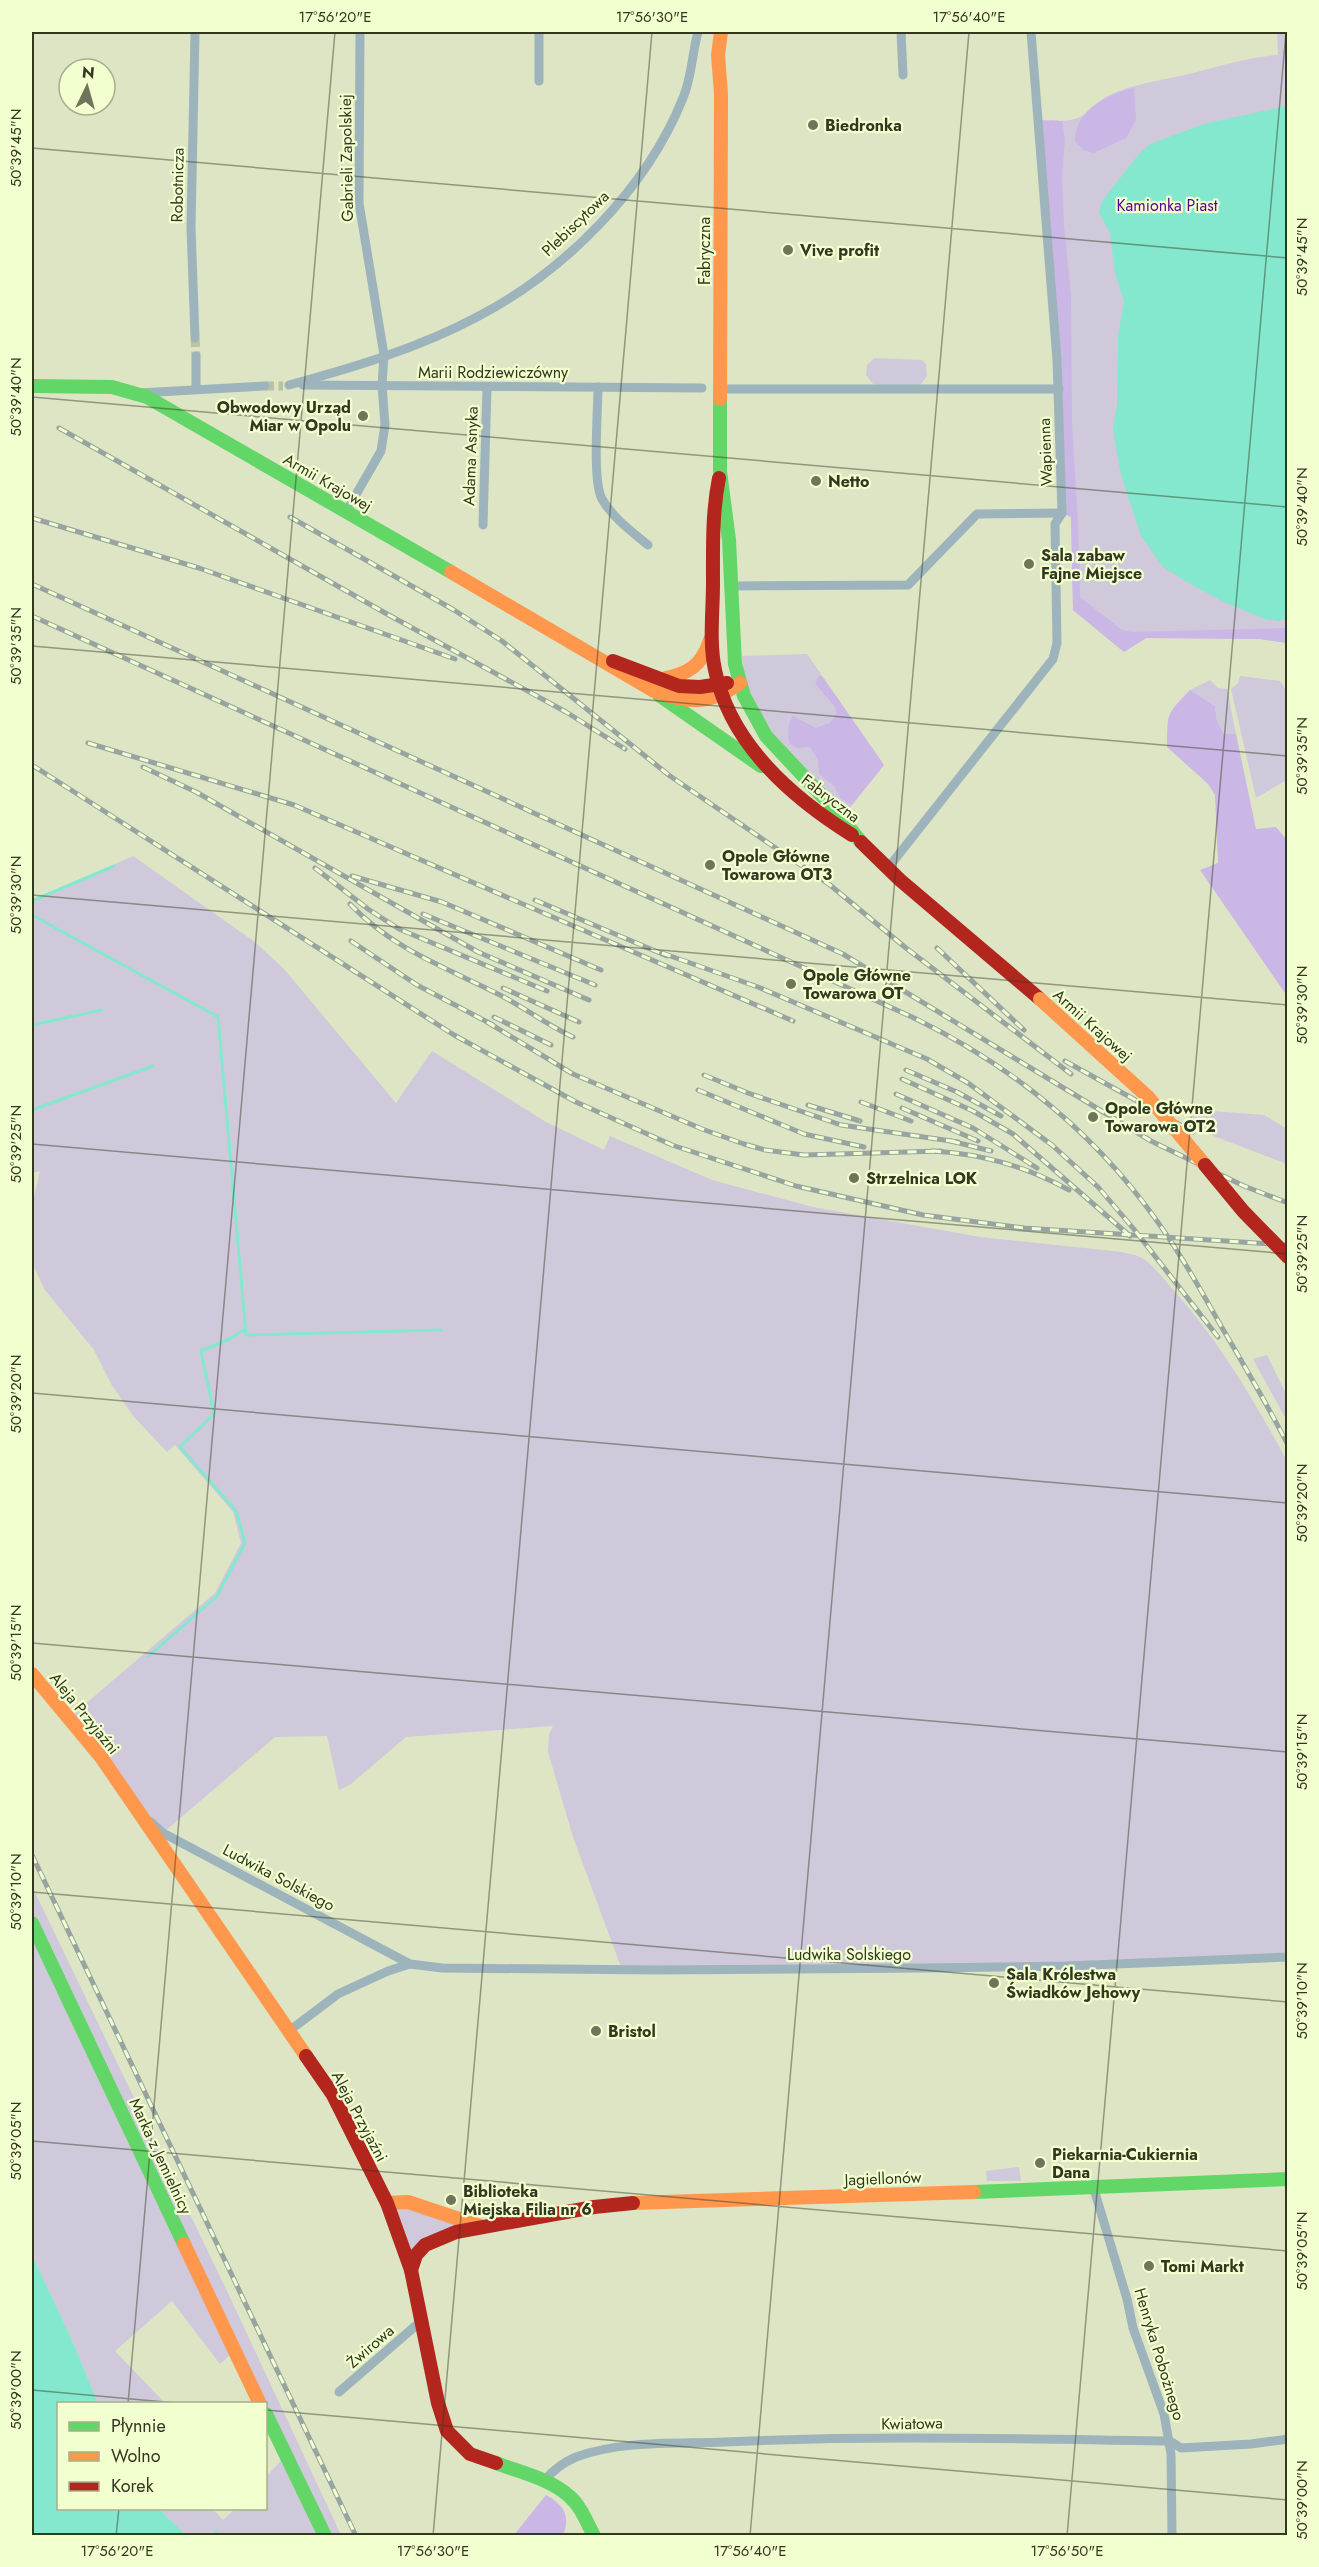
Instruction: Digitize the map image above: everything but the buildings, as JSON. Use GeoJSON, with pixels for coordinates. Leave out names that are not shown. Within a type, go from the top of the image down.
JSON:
{"type":"FeatureCollection","features":[{"type":"Feature","properties":{"kind":"street","name":"Robotnicza"},"geometry":{"type":"LineString","coordinates":[[195,32],[191,227],[195,338]]}},
{"type":"Feature","properties":{"kind":"street","name":"Gabrieli Zapolskiej"},"geometry":{"type":"LineString","coordinates":[[360,32],[359,203],[384,355]]}},
{"type":"Feature","properties":{"kind":"street"},"geometry":{"type":"LineString","coordinates":[[539,32],[539,81]]}},
{"type":"Feature","properties":{"kind":"street","name":"Plebiscytowa"},"geometry":{"type":"LineString","coordinates":[[286,386],[338,372],[440,334],[499,305],[562,260],[591,234],[648,163],[679,108],[688,84],[698,32]]}},
{"type":"Feature","properties":{"kind":"street","name":"Fabryczna"},"geometry":{"type":"LineString","coordinates":[[721,32],[718,56],[721,94],[720,471],[726,507],[735,655],[740,683],[750,711],[766,736],[830,804],[856,837]]}},
{"type":"Feature","properties":{"kind":"street"},"geometry":{"type":"LineString","coordinates":[[901,32],[903,75]]}},
{"type":"Feature","properties":{"kind":"street","name":"Wapienna"},"geometry":{"type":"LineString","coordinates":[[888,868],[1053,659],[1058,643],[1055,524],[1062,513],[1059,389],[1031,32]]}},
{"type":"Feature","properties":{"kind":"street"},"geometry":{"type":"LineString","coordinates":[[346,512],[381,451],[385,425],[382,385],[384,355]]}},
{"type":"Feature","properties":{"kind":"street"},"geometry":{"type":"LineString","coordinates":[[196,356],[196,388]]}},
{"type":"Feature","properties":{"kind":"street","name":"Armii Krajowej"},"geometry":{"type":"LineString","coordinates":[[32,386],[99,386],[139,393],[594,654],[624,676],[657,694],[695,700],[740,683]]}},
{"type":"Feature","properties":{"kind":"street"},"geometry":{"type":"LineString","coordinates":[[139,393],[196,388],[265,386]]}},
{"type":"Feature","properties":{"kind":"street","name":"Marii Rodziewiczówny"},"geometry":{"type":"LineString","coordinates":[[286,386],[702,388]]}},
{"type":"Feature","properties":{"kind":"street","name":"Adama Asnyka"},"geometry":{"type":"LineString","coordinates":[[483,525],[487,387]]}},
{"type":"Feature","properties":{"kind":"street"},"geometry":{"type":"LineString","coordinates":[[598,387],[598,478],[601,497],[619,521],[648,545]]}},
{"type":"Feature","properties":{"kind":"street"},"geometry":{"type":"LineString","coordinates":[[720,389],[1059,389]]}},
{"type":"Feature","properties":{"kind":"street","name":"Fabryczna"},"geometry":{"type":"LineString","coordinates":[[720,471],[714,502],[712,632],[720,689],[740,734],[771,771],[831,823],[856,837]]}},
{"type":"Feature","properties":{"kind":"street"},"geometry":{"type":"LineString","coordinates":[[732,586],[908,585],[977,514],[1062,513]]}},
{"type":"Feature","properties":{"kind":"street"},"geometry":{"type":"LineString","coordinates":[[661,679],[686,674],[698,666],[706,654],[712,632]]}},
{"type":"Feature","properties":{"kind":"street","name":"Armii Krajowej"},"geometry":{"type":"LineString","coordinates":[[594,654],[679,686],[720,689]]}},
{"type":"Feature","properties":{"kind":"street"},"geometry":{"type":"LineString","coordinates":[[657,694],[747,758],[771,771]]}},
{"type":"Feature","properties":{"kind":"street","name":"Armii Krajowej"},"geometry":{"type":"LineString","coordinates":[[856,837],[888,868],[1040,999],[1148,1097],[1243,1211],[1287,1257]]}},
{"type":"Feature","properties":{"kind":"street","name":"Aleja Przyjaźni"},"geometry":{"type":"LineString","coordinates":[[32,1674],[101,1757],[333,2095],[387,2203],[411,2270],[420,2322],[441,2413],[451,2437],[462,2448],[478,2458],[544,2481],[569,2495],[580,2509],[594,2535]]}},
{"type":"Feature","properties":{"kind":"street","name":"Ludwika Solskiego"},"geometry":{"type":"LineString","coordinates":[[138,1810],[163,1833],[410,1964],[442,1968],[723,1970],[1055,1966],[1287,1957]]}},
{"type":"Feature","properties":{"kind":"street","name":"Marka z Jemielnicy"},"geometry":{"type":"LineString","coordinates":[[32,1923],[260,2402]]}},
{"type":"Feature","properties":{"kind":"street","name":"Ludwika Solskiego"},"geometry":{"type":"LineString","coordinates":[[289,2031],[338,1994],[388,1971],[410,1964]]}},
{"type":"Feature","properties":{"kind":"street","name":"Jagiellonów"},"geometry":{"type":"LineString","coordinates":[[411,2270],[416,2255],[432,2241],[456,2232],[594,2207],[656,2201],[1287,2179]]}},
{"type":"Feature","properties":{"kind":"street","name":"Henryka Pobożnego"},"geometry":{"type":"LineString","coordinates":[[1093,2186],[1121,2278],[1133,2328],[1164,2414],[1170,2441],[1172,2535]]}},
{"type":"Feature","properties":{"kind":"street","name":"Jagiellonów"},"geometry":{"type":"LineString","coordinates":[[387,2203],[408,2202],[480,2226]]}},
{"type":"Feature","properties":{"kind":"street","name":"Żwirowa"},"geometry":{"type":"LineString","coordinates":[[339,2392],[420,2322]]}},
{"type":"Feature","properties":{"kind":"street"},"geometry":{"type":"LineString","coordinates":[[267,2416],[325,2535]]}},
{"type":"Feature","properties":{"kind":"street","name":"Kwiatowa"},"geometry":{"type":"LineString","coordinates":[[544,2481],[556,2466],[577,2457],[634,2446],[775,2440],[950,2437],[1170,2441],[1181,2448],[1251,2444],[1287,2439]]}},
{"type":"Feature","properties":{"kind":"green space","name":"Kamionka Piast"},"geometry":{"type":"Polygon","coordinates":[[[1277,32],[1287,32],[1287,643],[1260,639],[1146,638],[1124,652],[1073,610],[1071,517],[1062,513],[1051,120],[1073,120],[1106,97],[1136,86],[1247,59],[1278,55],[1277,32]]]}},
{"type":"Feature","properties":{"kind":"green space"},"geometry":{"type":"Polygon","coordinates":[[[875,358],[922,360],[926,364],[927,376],[917,389],[877,389],[866,375],[867,365],[875,358]]]}},
{"type":"Feature","properties":{"kind":"green space"},"geometry":{"type":"Polygon","coordinates":[[[807,654],[884,765],[847,811],[796,761],[765,723],[746,680],[742,656],[807,654]]]}},
{"type":"Feature","properties":{"kind":"green space"},"geometry":{"type":"Polygon","coordinates":[[[1240,676],[1280,681],[1287,692],[1287,780],[1256,798],[1231,689],[1238,683],[1240,676]]]}},
{"type":"Feature","properties":{"kind":"green space"},"geometry":{"type":"Polygon","coordinates":[[[1210,680],[1218,688],[1227,689],[1236,734],[1224,734],[1217,721],[1215,706],[1190,690],[1210,680]]]}},
{"type":"Feature","properties":{"kind":"green space"},"geometry":{"type":"Polygon","coordinates":[[[133,856],[255,942],[284,969],[396,1103],[432,1051],[546,1122],[604,1150],[610,1136],[712,1180],[813,1207],[980,1237],[1122,1252],[1142,1258],[1153,1267],[1208,1332],[1250,1395],[1287,1461],[1287,1957],[1066,1966],[622,1970],[573,1837],[548,1752],[549,1734],[553,1726],[406,1737],[351,1784],[339,1790],[327,1736],[275,1737],[157,1838],[69,1718],[215,1593],[241,1543],[233,1512],[175,1445],[167,1452],[134,1417],[111,1384],[94,1350],[45,1290],[32,1263],[32,1205],[40,1171],[32,1173],[32,901],[133,856]]]}},
{"type":"Feature","properties":{"kind":"green space"},"geometry":{"type":"Polygon","coordinates":[[[1186,1109],[1264,1115],[1287,1129],[1287,1164],[1203,1132],[1186,1109]]]}},
{"type":"Feature","properties":{"kind":"green space"},"geometry":{"type":"Polygon","coordinates":[[[1267,1355],[1287,1396],[1287,1421],[1253,1359],[1267,1355]]]}},
{"type":"Feature","properties":{"kind":"green space"},"geometry":{"type":"Polygon","coordinates":[[[32,1886],[227,2291],[341,2535],[186,2535],[160,2510],[214,2510],[223,2520],[234,2510],[267,2510],[267,2476],[286,2455],[267,2417],[267,2402],[260,2402],[234,2351],[220,2364],[172,2301],[115,2351],[164,2402],[98,2402],[72,2340],[32,2255],[32,1886]]]}},
{"type":"Feature","properties":{"kind":"green space"},"geometry":{"type":"Polygon","coordinates":[[[1019,2167],[1021,2181],[987,2181],[986,2171],[1019,2167]]]}},
{"type":"Feature","properties":{"kind":"green space"},"geometry":{"type":"Polygon","coordinates":[[[396,2202],[480,2226],[456,2232],[413,2261],[395,2221],[396,2202]]]}},
{"type":"Feature","properties":{"kind":"shaded area"},"geometry":{"type":"Polygon","coordinates":[[[1134,88],[1136,120],[1126,138],[1094,153],[1085,151],[1075,142],[1076,131],[1086,112],[1114,94],[1134,88]]]}},
{"type":"Feature","properties":{"kind":"shaded area"},"geometry":{"type":"Polygon","coordinates":[[[1039,120],[1062,121],[1065,139],[1062,176],[1071,295],[1072,424],[1080,597],[1122,630],[1132,632],[1287,628],[1287,643],[1260,639],[1146,638],[1124,652],[1073,610],[1071,517],[1062,513],[1039,120]]]}},
{"type":"Feature","properties":{"kind":"shaded area"},"geometry":{"type":"Polygon","coordinates":[[[819,676],[822,676],[884,765],[852,805],[840,798],[835,787],[819,774],[818,760],[810,747],[798,748],[789,741],[789,725],[793,716],[816,728],[830,723],[836,714],[835,707],[815,683],[819,676]]]}},
{"type":"Feature","properties":{"kind":"shaded area"},"geometry":{"type":"Polygon","coordinates":[[[1190,690],[1215,706],[1217,721],[1224,734],[1236,734],[1256,829],[1276,827],[1287,840],[1287,996],[1200,870],[1218,863],[1215,795],[1208,784],[1167,747],[1168,720],[1172,710],[1190,690]]]}},
{"type":"Feature","properties":{"kind":"shaded area"},"geometry":{"type":"Polygon","coordinates":[[[546,2495],[557,2502],[564,2511],[566,2522],[563,2535],[514,2535],[546,2495]]]}},
{"type":"Feature","properties":{"kind":"water","name":"Kamionka Piast"},"geometry":{"type":"Polygon","coordinates":[[[1287,106],[1288,618],[1279,621],[1265,619],[1224,602],[1185,581],[1163,567],[1141,536],[1121,475],[1113,428],[1117,405],[1118,336],[1124,301],[1115,273],[1110,233],[1099,213],[1102,201],[1139,154],[1150,144],[1207,123],[1287,106]]]}},
{"type":"Feature","properties":{"kind":"water"},"geometry":{"type":"Polygon","coordinates":[[[32,2255],[72,2340],[98,2402],[57,2402],[57,2510],[160,2510],[186,2535],[32,2535],[32,2255]]]}},
{"type":"Feature","properties":{"kind":"waterway"},"geometry":{"type":"LineString","coordinates":[[32,901],[114,866]]}},
{"type":"Feature","properties":{"kind":"waterway"},"geometry":{"type":"LineString","coordinates":[[32,915],[218,1017],[246,1335],[441,1330]]}},
{"type":"Feature","properties":{"kind":"waterway"},"geometry":{"type":"LineString","coordinates":[[32,1025],[102,1010]]}},
{"type":"Feature","properties":{"kind":"waterway"},"geometry":{"type":"LineString","coordinates":[[32,1110],[153,1066]]}},
{"type":"Feature","properties":{"kind":"waterway"},"geometry":{"type":"LineString","coordinates":[[149,1656],[217,1596],[245,1543],[236,1511],[180,1447],[214,1414],[201,1351],[230,1339],[245,1329]]}},
{"type":"Feature","properties":{"kind":"waterway"},"geometry":{"type":"LineString","coordinates":[[216,2531],[219,2536]]}},
{"type":"Feature","properties":{"kind":"tunnel"},"geometry":{"type":"LineString","coordinates":[[195,338],[196,356]]}},
{"type":"Feature","properties":{"kind":"tunnel"},"geometry":{"type":"LineString","coordinates":[[265,386],[283,386]]}},
{"type":"Feature","properties":{"kind":"railway"},"geometry":{"type":"LineString","coordinates":[[59,428],[387,614],[566,712],[625,749]]}},
{"type":"Feature","properties":{"kind":"railway"},"geometry":{"type":"LineString","coordinates":[[290,517],[454,610],[502,641],[670,776],[830,885],[906,948],[1071,1074]]}},
{"type":"Feature","properties":{"kind":"railway"},"geometry":{"type":"LineString","coordinates":[[32,518],[199,568],[455,659]]}},
{"type":"Feature","properties":{"kind":"railway"},"geometry":{"type":"LineString","coordinates":[[32,584],[843,954],[1151,1141],[1244,1186],[1288,1203]]}},
{"type":"Feature","properties":{"kind":"railway"},"geometry":{"type":"LineString","coordinates":[[32,616],[912,1017],[979,1054],[1011,1075],[1069,1122],[1096,1148],[1146,1206],[1195,1280],[1288,1445]]}},
{"type":"Feature","properties":{"kind":"railway"},"geometry":{"type":"LineString","coordinates":[[88,743],[294,805],[793,1021]]}},
{"type":"Feature","properties":{"kind":"railway"},"geometry":{"type":"LineString","coordinates":[[32,765],[454,1035],[576,1102],[672,1145],[796,1186],[923,1215],[1024,1228],[1288,1245]]}},
{"type":"Feature","properties":{"kind":"railway"},"geometry":{"type":"LineString","coordinates":[[143,767],[196,792],[478,952],[589,1000]]}},
{"type":"Feature","properties":{"kind":"railway"},"geometry":{"type":"LineString","coordinates":[[315,868],[368,909],[399,929],[547,991]]}},
{"type":"Feature","properties":{"kind":"railway"},"geometry":{"type":"LineString","coordinates":[[352,876],[442,902],[601,970]]}},
{"type":"Feature","properties":{"kind":"railway"},"geometry":{"type":"LineString","coordinates":[[535,900],[667,956]]}},
{"type":"Feature","properties":{"kind":"railway"},"geometry":{"type":"LineString","coordinates":[[350,904],[384,934],[402,946],[500,995],[573,1037]]}},
{"type":"Feature","properties":{"kind":"railway"},"geometry":{"type":"LineString","coordinates":[[423,914],[595,985]]}},
{"type":"Feature","properties":{"kind":"railway"},"geometry":{"type":"LineString","coordinates":[[351,941],[417,985],[493,1025]]}},
{"type":"Feature","properties":{"kind":"railway"},"geometry":{"type":"LineString","coordinates":[[937,948],[1024,1030]]}},
{"type":"Feature","properties":{"kind":"railway"},"geometry":{"type":"LineString","coordinates":[[662,953],[758,987],[927,1059],[968,1083],[1052,1145],[1098,1187],[1218,1337]]}},
{"type":"Feature","properties":{"kind":"railway"},"geometry":{"type":"LineString","coordinates":[[503,988],[579,1022]]}},
{"type":"Feature","properties":{"kind":"railway"},"geometry":{"type":"LineString","coordinates":[[494,1017],[551,1045]]}},
{"type":"Feature","properties":{"kind":"railway"},"geometry":{"type":"LineString","coordinates":[[487,1022],[573,1074],[702,1129],[765,1150],[804,1155],[941,1151]]}},
{"type":"Feature","properties":{"kind":"railway"},"geometry":{"type":"LineString","coordinates":[[1065,1061],[1193,1132]]}},
{"type":"Feature","properties":{"kind":"railway"},"geometry":{"type":"LineString","coordinates":[[906,1070],[957,1092],[1001,1116]]}},
{"type":"Feature","properties":{"kind":"railway"},"geometry":{"type":"LineString","coordinates":[[704,1075],[748,1093],[841,1125],[958,1142]]}},
{"type":"Feature","properties":{"kind":"railway"},"geometry":{"type":"LineString","coordinates":[[902,1079],[973,1111],[1013,1134],[1130,1236]]}},
{"type":"Feature","properties":{"kind":"railway"},"geometry":{"type":"LineString","coordinates":[[698,1090],[804,1134],[864,1147]]}},
{"type":"Feature","properties":{"kind":"railway"},"geometry":{"type":"LineString","coordinates":[[896,1094],[973,1128],[1037,1168]]}},
{"type":"Feature","properties":{"kind":"railway"},"geometry":{"type":"LineString","coordinates":[[861,1102],[911,1121]]}},
{"type":"Feature","properties":{"kind":"railway"},"geometry":{"type":"LineString","coordinates":[[808,1105],[860,1121]]}},
{"type":"Feature","properties":{"kind":"railway"},"geometry":{"type":"LineString","coordinates":[[902,1108],[978,1141]]}},
{"type":"Feature","properties":{"kind":"railway"},"geometry":{"type":"LineString","coordinates":[[951,1141],[991,1151]]}},
{"type":"Feature","properties":{"kind":"railway"},"geometry":{"type":"LineString","coordinates":[[932,1151],[986,1158],[1036,1174],[1069,1190]]}},
{"type":"Feature","properties":{"kind":"railway"},"geometry":{"type":"LineString","coordinates":[[32,1855],[356,2536]]}},
{"type":"Feature","properties":{"kind":"traffic: fast"},"geometry":{"type":"LineString","coordinates":[[32,386],[112,387],[147,397],[451,572]]}},
{"type":"Feature","properties":{"kind":"traffic: fast"},"geometry":{"type":"LineString","coordinates":[[720,399],[720,471],[729,540],[735,664],[744,696],[766,736],[837,812],[861,842]]}},
{"type":"Feature","properties":{"kind":"traffic: fast"},"geometry":{"type":"LineString","coordinates":[[659,695],[761,766]]}},
{"type":"Feature","properties":{"kind":"traffic: fast"},"geometry":{"type":"LineString","coordinates":[[32,1923],[184,2244]]}},
{"type":"Feature","properties":{"kind":"traffic: fast"},"geometry":{"type":"LineString","coordinates":[[974,2192],[1288,2179]]}},
{"type":"Feature","properties":{"kind":"traffic: fast"},"geometry":{"type":"LineString","coordinates":[[267,2416],[325,2536]]}},
{"type":"Feature","properties":{"kind":"traffic: fast"},"geometry":{"type":"LineString","coordinates":[[496,2463],[544,2480],[562,2490],[577,2505],[594,2536]]}},
{"type":"Feature","properties":{"kind":"traffic: slow"},"geometry":{"type":"LineString","coordinates":[[720,399],[721,94],[718,55],[721,32]]}},
{"type":"Feature","properties":{"kind":"traffic: slow"},"geometry":{"type":"LineString","coordinates":[[451,572],[654,691],[678,698],[698,700],[718,695],[740,683]]}},
{"type":"Feature","properties":{"kind":"traffic: slow"},"geometry":{"type":"LineString","coordinates":[[662,679],[693,667],[703,656],[710,640]]}},
{"type":"Feature","properties":{"kind":"traffic: slow"},"geometry":{"type":"LineString","coordinates":[[1040,999],[1148,1097],[1205,1165]]}},
{"type":"Feature","properties":{"kind":"traffic: slow"},"geometry":{"type":"LineString","coordinates":[[32,1674],[101,1757],[306,2056]]}},
{"type":"Feature","properties":{"kind":"traffic: slow"},"geometry":{"type":"LineString","coordinates":[[633,2203],[974,2192]]}},
{"type":"Feature","properties":{"kind":"traffic: slow"},"geometry":{"type":"LineString","coordinates":[[387,2203],[408,2202],[480,2226]]}},
{"type":"Feature","properties":{"kind":"traffic: slow"},"geometry":{"type":"LineString","coordinates":[[184,2244],[259,2402]]}},
{"type":"Feature","properties":{"kind":"traffic: jam"},"geometry":{"type":"LineString","coordinates":[[719,478],[713,530],[712,638],[715,670],[723,697],[734,722],[766,766],[807,804],[852,835]]}},
{"type":"Feature","properties":{"kind":"traffic: jam"},"geometry":{"type":"LineString","coordinates":[[613,661],[679,686],[700,687],[727,683]]}},
{"type":"Feature","properties":{"kind":"traffic: jam"},"geometry":{"type":"LineString","coordinates":[[861,842],[900,880],[1040,999]]}},
{"type":"Feature","properties":{"kind":"traffic: jam"},"geometry":{"type":"LineString","coordinates":[[1205,1165],[1243,1211],[1288,1257]]}},
{"type":"Feature","properties":{"kind":"traffic: jam"},"geometry":{"type":"LineString","coordinates":[[306,2056],[333,2095],[387,2203],[411,2270],[438,2403],[447,2431],[470,2454],[496,2463]]}},
{"type":"Feature","properties":{"kind":"traffic: jam"},"geometry":{"type":"LineString","coordinates":[[411,2270],[416,2255],[425,2245],[456,2232],[594,2207],[633,2203]]}},
{"type":"Feature","properties":{"kind":"place","name":"Biedronka"},"geometry":{"type":"Point","coordinates":[813,125]}},
{"type":"Feature","properties":{"kind":"place","name":"Vive profit"},"geometry":{"type":"Point","coordinates":[788,250]}},
{"type":"Feature","properties":{"kind":"place","name":"Obwodowy Urząd Miar w Opolu"},"geometry":{"type":"Point","coordinates":[363,416]}},
{"type":"Feature","properties":{"kind":"place","name":"Netto"},"geometry":{"type":"Point","coordinates":[816,481]}},
{"type":"Feature","properties":{"kind":"place","name":"Sala zabaw Fajne Miejsce"},"geometry":{"type":"Point","coordinates":[1029,564]}},
{"type":"Feature","properties":{"kind":"place","name":"Opole Główne Towarowa OT3"},"geometry":{"type":"Point","coordinates":[710,865]}},
{"type":"Feature","properties":{"kind":"place","name":"Opole Główne Towarowa OT"},"geometry":{"type":"Point","coordinates":[791,984]}},
{"type":"Feature","properties":{"kind":"place","name":"Opole Główne Towarowa OT2"},"geometry":{"type":"Point","coordinates":[1093,1117]}},
{"type":"Feature","properties":{"kind":"place","name":"Strzelnica LOK"},"geometry":{"type":"Point","coordinates":[854,1178]}},
{"type":"Feature","properties":{"kind":"place","name":"Sala Królestwa Świadków Jehowy"},"geometry":{"type":"Point","coordinates":[994,1983]}},
{"type":"Feature","properties":{"kind":"place","name":"Bristol"},"geometry":{"type":"Point","coordinates":[596,2031]}},
{"type":"Feature","properties":{"kind":"place","name":"Piekarnia-Cukiernia Dana"},"geometry":{"type":"Point","coordinates":[1040,2163]}},
{"type":"Feature","properties":{"kind":"place","name":"Biblioteka Miejska Filia nr 6"},"geometry":{"type":"Point","coordinates":[451,2200]}},
{"type":"Feature","properties":{"kind":"place","name":"Tomi Markt"},"geometry":{"type":"Point","coordinates":[1149,2266]}}]}
